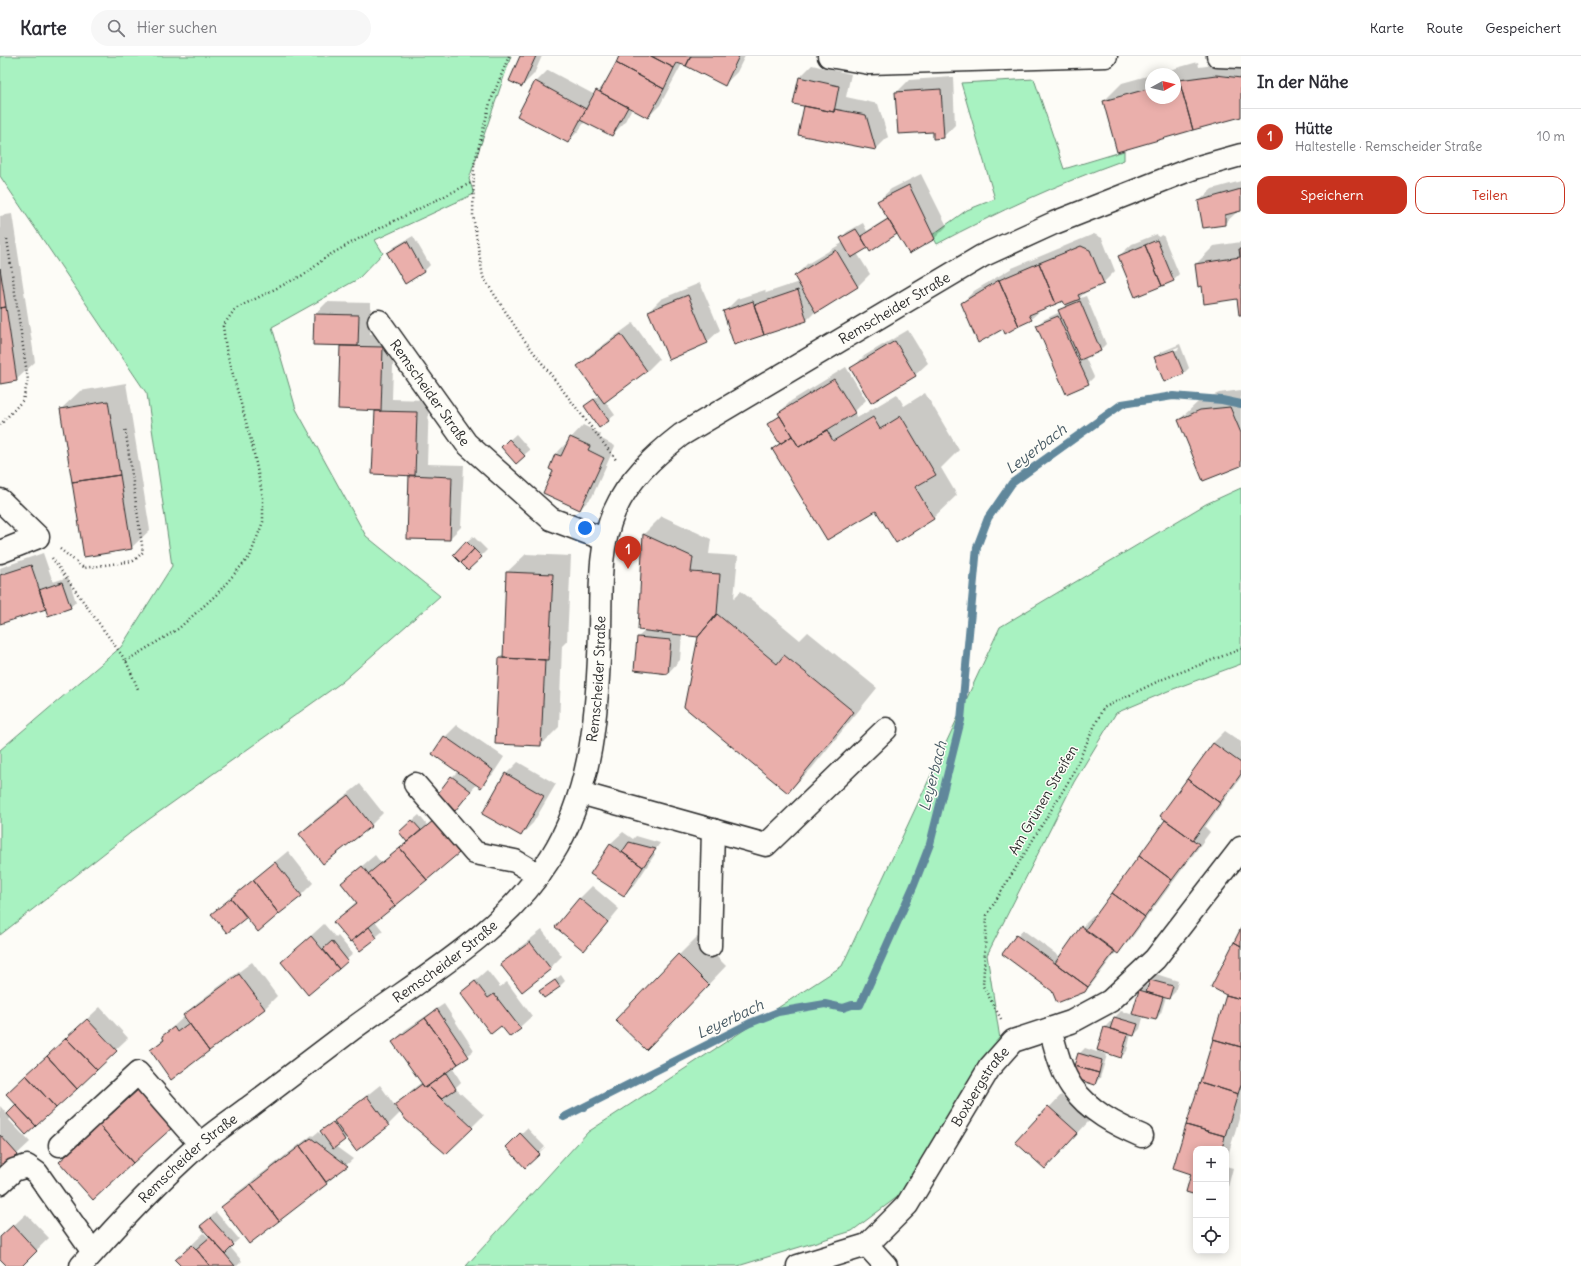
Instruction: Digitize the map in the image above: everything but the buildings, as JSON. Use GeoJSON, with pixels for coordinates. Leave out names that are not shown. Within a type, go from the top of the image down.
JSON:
{"type":"FeatureCollection","features":[{"type":"Feature","properties":{"kind":"main road"},"geometry":{"type":"LineString","coordinates":[[829,56],[869,63],[1106,56]]}},
{"type":"Feature","properties":{"kind":"main road"},"geometry":{"type":"LineString","coordinates":[[1218,56],[1241,57]]}},
{"type":"Feature","properties":{"kind":"main road","name":"Remscheider Straße"},"geometry":{"type":"LineString","coordinates":[[87,1259],[141,1201],[200,1144],[354,1028],[482,935],[515,905],[539,876],[553,854],[569,823],[580,793],[592,741],[599,662],[604,539],[615,510],[632,482],[644,466],[681,435],[982,256],[1054,223],[1148,185],[1191,169],[1241,155]]}},
{"type":"Feature","properties":{"kind":"main road","name":"Remscheider Straße"},"geometry":{"type":"LineString","coordinates":[[379,321],[466,443],[551,519],[604,539]]}},
{"type":"Feature","properties":{"kind":"main road"},"geometry":{"type":"LineString","coordinates":[[0,500],[38,538],[0,552]]}},
{"type":"Feature","properties":{"kind":"main road"},"geometry":{"type":"LineString","coordinates":[[580,793],[766,845],[886,729]]}},
{"type":"Feature","properties":{"kind":"main road"},"geometry":{"type":"LineString","coordinates":[[416,784],[475,853],[515,861],[539,876]]}},
{"type":"Feature","properties":{"kind":"main road"},"geometry":{"type":"LineString","coordinates":[[710,946],[713,830]]}},
{"type":"Feature","properties":{"kind":"main road","name":"Boxbergstraße"},"geometry":{"type":"LineString","coordinates":[[798,1266],[867,1245],[907,1205],[990,1067],[1013,1040],[1071,1022],[1110,1001],[1155,959],[1241,848]]}},
{"type":"Feature","properties":{"kind":"main road"},"geometry":{"type":"LineString","coordinates":[[1050,1029],[1060,1061],[1071,1086],[1090,1107],[1120,1127],[1142,1136]]}},
{"type":"Feature","properties":{"kind":"main road"},"geometry":{"type":"LineString","coordinates":[[60,1144],[138,1073],[200,1144]]}},
{"type":"Feature","properties":{"kind":"main road"},"geometry":{"type":"LineString","coordinates":[[0,1183],[14,1170],[27,1166],[37,1173],[87,1259]]}},
{"type":"Feature","properties":{"kind":"main road"},"geometry":{"type":"LineString","coordinates":[[867,1245],[886,1266]]}},
{"type":"Feature","properties":{"kind":"path"},"geometry":{"type":"LineString","coordinates":[[509,56],[490,103],[474,165],[473,216],[483,277],[522,337],[609,448],[632,482]]}},
{"type":"Feature","properties":{"kind":"path"},"geometry":{"type":"LineString","coordinates":[[126,661],[178,629],[216,595],[250,556],[263,522],[263,498],[252,444],[226,349],[223,326],[235,309],[307,273],[326,258],[360,238],[473,182]]}},
{"type":"Feature","properties":{"kind":"path"},"geometry":{"type":"LineString","coordinates":[[0,425],[23,400],[28,380],[7,239]]}},
{"type":"Feature","properties":{"kind":"path"},"geometry":{"type":"LineString","coordinates":[[125,426],[143,548],[141,555],[133,561],[84,568],[44,537],[38,538],[126,661],[138,689]]}},
{"type":"Feature","properties":{"kind":"path","name":"Am Grünen Streifen"},"geometry":{"type":"LineString","coordinates":[[1013,1040],[983,986],[987,915],[1070,779],[1103,708],[1163,679],[1241,649]]}},
{"type":"Feature","properties":{"kind":"green space"},"geometry":{"type":"Polygon","coordinates":[[[0,56],[511,56],[469,179],[474,194],[375,240],[383,253],[358,279],[272,327],[296,409],[366,536],[440,596],[342,682],[134,830],[0,935],[0,750],[121,647],[172,566],[147,394],[0,176],[0,56]]]}},
{"type":"Feature","properties":{"kind":"green space"},"geometry":{"type":"Polygon","coordinates":[[[1034,79],[1064,169],[1124,151],[1124,160],[1076,178],[1029,199],[937,244],[932,235],[967,210],[995,199],[961,83],[1034,79]]]}},
{"type":"Feature","properties":{"kind":"green space"},"geometry":{"type":"Polygon","coordinates":[[[1241,488],[1241,664],[1168,691],[1116,713],[1074,782],[987,955],[1000,1039],[900,1195],[852,1231],[738,1266],[466,1266],[588,1132],[842,966],[1000,627],[1206,504],[1241,488]]]}},
{"type":"Feature","properties":{"kind":"waterway","name":"Leyerbach"},"geometry":{"type":"LineString","coordinates":[[564,1117],[750,1023],[778,1012],[825,1004],[843,1008],[852,1005],[860,1005],[914,885],[930,844],[961,720],[977,547],[988,518],[1012,483],[1122,404],[1173,396],[1222,400],[1241,404]]}},
{"type":"Feature","properties":{"kind":"place","name":"Hütte"},"geometry":{"type":"Point","coordinates":[628,569]}}]}
